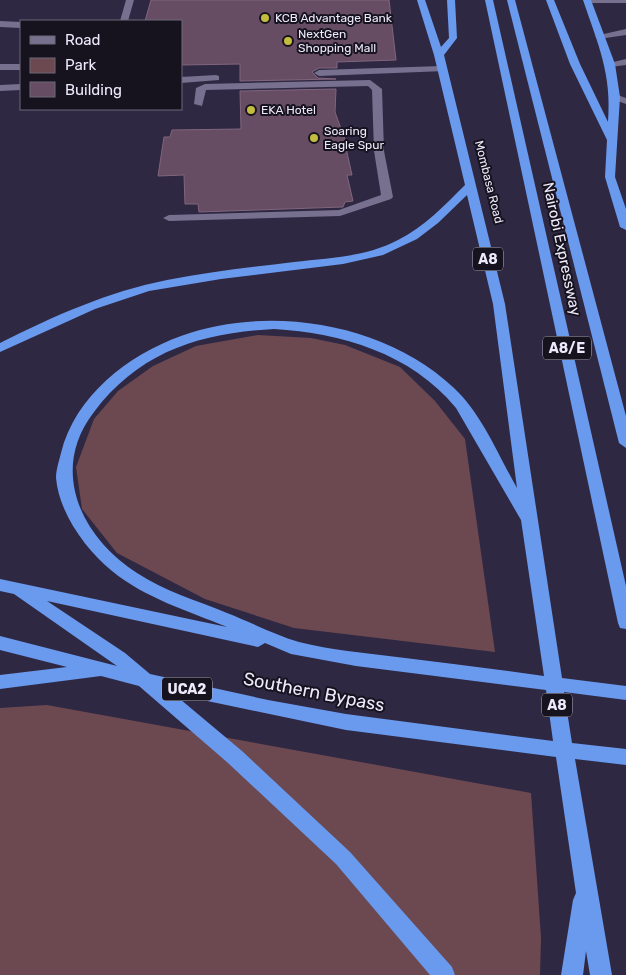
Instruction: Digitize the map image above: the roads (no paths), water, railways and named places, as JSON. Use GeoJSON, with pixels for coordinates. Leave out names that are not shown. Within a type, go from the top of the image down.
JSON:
{"type":"FeatureCollection","features":[{"type":"Feature","properties":{"kind":"highway","name":"Mombasa Road"},"geometry":{"type":"LineString","coordinates":[[421,0],[439,55],[499,304],[529,524]]}},
{"type":"Feature","properties":{"kind":"highway"},"geometry":{"type":"LineString","coordinates":[[439,55],[453,38],[451,0]]}},
{"type":"Feature","properties":{"kind":"highway","name":"Nairobi Expressway"},"geometry":{"type":"LineString","coordinates":[[489,0],[626,623]]}},
{"type":"Feature","properties":{"kind":"highway","name":"Nairobi Expressway"},"geometry":{"type":"LineString","coordinates":[[511,0],[626,442]]}},
{"type":"Feature","properties":{"kind":"highway"},"geometry":{"type":"LineString","coordinates":[[550,0],[575,64],[612,140]]}},
{"type":"Feature","properties":{"kind":"highway"},"geometry":{"type":"LineString","coordinates":[[587,0],[610,64],[615,97],[610,177],[626,227]]}},
{"type":"Feature","properties":{"kind":"highway"},"geometry":{"type":"LineString","coordinates":[[610,177],[626,187]]}},
{"type":"Feature","properties":{"kind":"highway"},"geometry":{"type":"LineString","coordinates":[[0,348],[61,318],[146,288],[207,277],[346,260],[392,248],[416,234],[444,212],[471,185]]}},
{"type":"Feature","properties":{"kind":"highway"},"geometry":{"type":"LineString","coordinates":[[299,649],[140,585],[106,556],[76,517],[64,479],[68,444],[90,406],[143,358],[208,332],[244,327],[314,328],[353,336],[383,346],[422,369],[448,390],[467,412],[529,524]]}},
{"type":"Feature","properties":{"kind":"highway","name":"A8"},"geometry":{"type":"LineString","coordinates":[[529,524],[585,886],[601,975]]}},
{"type":"Feature","properties":{"kind":"highway"},"geometry":{"type":"LineString","coordinates":[[0,579],[119,658],[235,757],[343,858],[444,975]]}},
{"type":"Feature","properties":{"kind":"highway"},"geometry":{"type":"LineString","coordinates":[[0,586],[299,649],[356,659],[626,694]]}},
{"type":"Feature","properties":{"kind":"highway","name":"Southern Bypass"},"geometry":{"type":"LineString","coordinates":[[0,643],[104,670],[305,715],[377,726],[626,757]]}},
{"type":"Feature","properties":{"kind":"highway"},"geometry":{"type":"LineString","coordinates":[[0,682],[104,670]]}},
{"type":"Feature","properties":{"kind":"highway"},"geometry":{"type":"LineString","coordinates":[[572,975],[585,886]]}},
{"type":"Feature","properties":{"kind":"street"},"geometry":{"type":"LineString","coordinates":[[124,20],[130,0]]}},
{"type":"Feature","properties":{"kind":"street"},"geometry":{"type":"LineString","coordinates":[[587,0],[626,0]]}},
{"type":"Feature","properties":{"kind":"street"},"geometry":{"type":"LineString","coordinates":[[0,24],[20,24]]}},
{"type":"Feature","properties":{"kind":"street"},"geometry":{"type":"LineString","coordinates":[[599,36],[626,32]]}},
{"type":"Feature","properties":{"kind":"street"},"geometry":{"type":"LineString","coordinates":[[610,64],[626,62]]}},
{"type":"Feature","properties":{"kind":"street"},"geometry":{"type":"LineString","coordinates":[[0,67],[20,67]]}},
{"type":"Feature","properties":{"kind":"street"},"geometry":{"type":"LineString","coordinates":[[182,80],[442,69]]}},
{"type":"Feature","properties":{"kind":"street"},"geometry":{"type":"LineString","coordinates":[[342,72],[344,83]]}},
{"type":"Feature","properties":{"kind":"street"},"geometry":{"type":"LineString","coordinates":[[356,72],[360,83]]}},
{"type":"Feature","properties":{"kind":"street"},"geometry":{"type":"LineString","coordinates":[[169,218],[340,212],[386,197],[379,151],[377,89],[370,83],[205,87],[201,88],[199,104]]}},
{"type":"Feature","properties":{"kind":"street"},"geometry":{"type":"LineString","coordinates":[[0,88],[20,87]]}},
{"type":"Feature","properties":{"kind":"street"},"geometry":{"type":"LineString","coordinates":[[615,97],[626,101]]}},
{"type":"Feature","properties":{"kind":"place","name":"KCB Advantage Bank"},"geometry":{"type":"Point","coordinates":[265,18]}},
{"type":"Feature","properties":{"kind":"place","name":"NextGen Shopping Mall"},"geometry":{"type":"Point","coordinates":[288,41]}},
{"type":"Feature","properties":{"kind":"place","name":"EKA Hotel"},"geometry":{"type":"Point","coordinates":[251,110]}},
{"type":"Feature","properties":{"kind":"place","name":"Soaring Eagle Spur"},"geometry":{"type":"Point","coordinates":[314,138]}}]}
